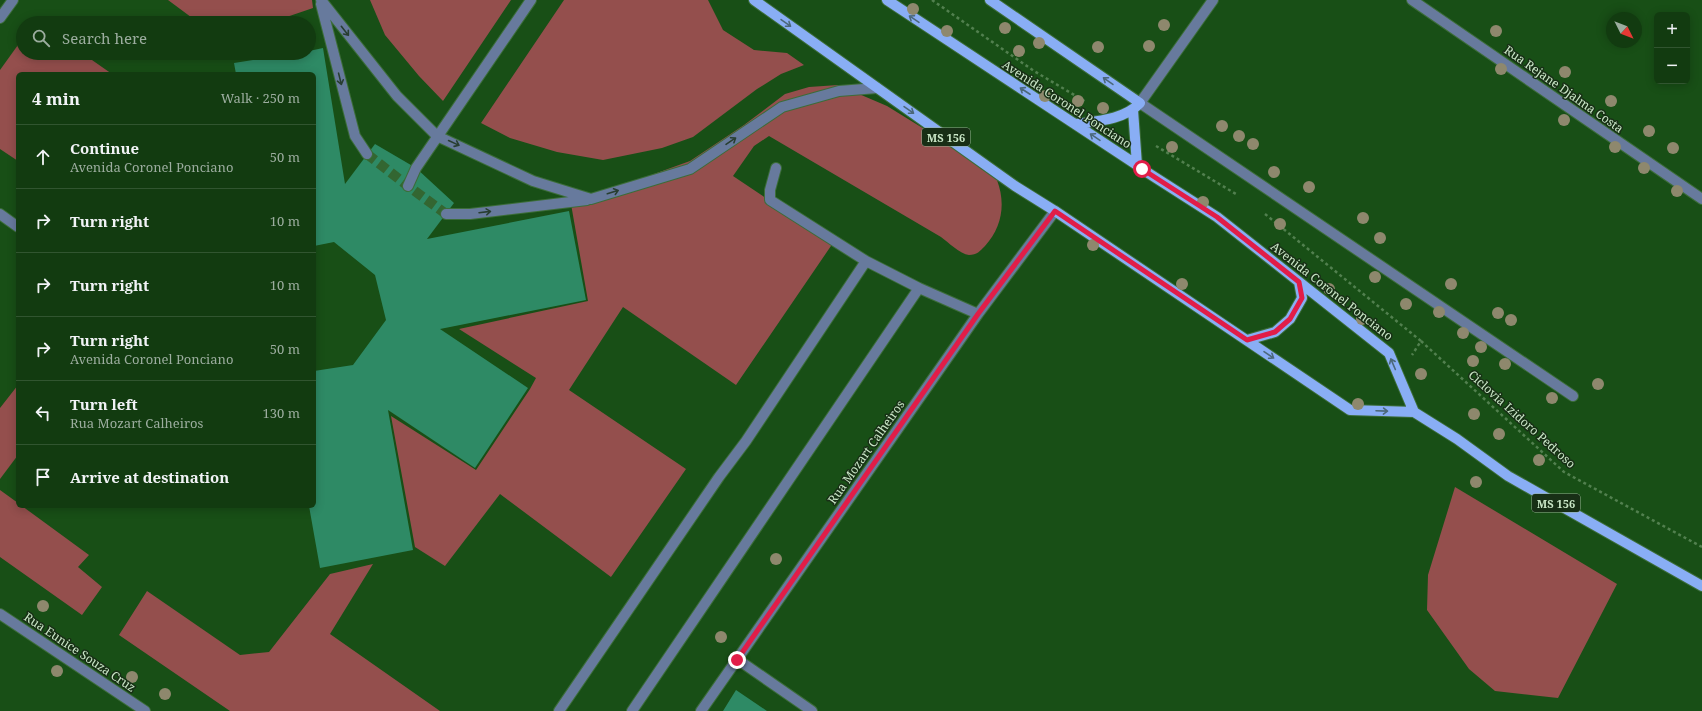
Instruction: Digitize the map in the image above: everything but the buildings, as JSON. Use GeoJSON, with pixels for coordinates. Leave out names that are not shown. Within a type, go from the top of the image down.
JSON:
{"type":"FeatureCollection","features":[{"type":"Feature","properties":{"kind":"main road"},"geometry":{"type":"LineString","coordinates":[[754,0],[877,88]]}},
{"type":"Feature","properties":{"kind":"main road","name":"Avenida Coronel Ponciano"},"geometry":{"type":"LineString","coordinates":[[887,0],[1217,217],[1389,353],[1414,412]]}},
{"type":"Feature","properties":{"kind":"main road"},"geometry":{"type":"LineString","coordinates":[[990,0],[1137,106]]}},
{"type":"Feature","properties":{"kind":"main road","name":"MS 156"},"geometry":{"type":"LineString","coordinates":[[877,88],[1015,186],[1055,211],[1350,410],[1414,412],[1457,439],[1508,476],[1702,586]]}},
{"type":"Feature","properties":{"kind":"main road"},"geometry":{"type":"LineString","coordinates":[[1075,124],[1110,118],[1137,106]]}},
{"type":"Feature","properties":{"kind":"main road"},"geometry":{"type":"LineString","coordinates":[[1137,106],[1137,165]]}},
{"type":"Feature","properties":{"kind":"main road"},"geometry":{"type":"LineString","coordinates":[[1247,340],[1275,332],[1290,319],[1302,298],[1299,282]]}},
{"type":"Feature","properties":{"kind":"street"},"geometry":{"type":"LineString","coordinates":[[0,18],[13,0]]}},
{"type":"Feature","properties":{"kind":"street"},"geometry":{"type":"LineString","coordinates":[[321,0],[397,96],[437,136],[533,181],[591,199]]}},
{"type":"Feature","properties":{"kind":"street"},"geometry":{"type":"LineString","coordinates":[[321,0],[355,136],[367,154]]}},
{"type":"Feature","properties":{"kind":"street"},"geometry":{"type":"LineString","coordinates":[[408,186],[416,168],[437,136],[531,0]]}},
{"type":"Feature","properties":{"kind":"street"},"geometry":{"type":"LineString","coordinates":[[1213,0],[1137,106],[1573,396]]}},
{"type":"Feature","properties":{"kind":"street","name":"Rua Rejane Djalma Costa"},"geometry":{"type":"LineString","coordinates":[[1412,0],[1702,200]]}},
{"type":"Feature","properties":{"kind":"street"},"geometry":{"type":"LineString","coordinates":[[446,214],[470,214],[591,199],[690,169],[782,107],[839,91],[877,88]]}},
{"type":"Feature","properties":{"kind":"street"},"geometry":{"type":"LineString","coordinates":[[776,168],[770,190],[770,200],[866,261],[919,288],[978,314]]}},
{"type":"Feature","properties":{"kind":"street","name":"Rua Mozart Calheiros"},"geometry":{"type":"LineString","coordinates":[[701,711],[978,314],[1055,211]]}},
{"type":"Feature","properties":{"kind":"street"},"geometry":{"type":"LineString","coordinates":[[0,214],[16,226]]}},
{"type":"Feature","properties":{"kind":"street"},"geometry":{"type":"LineString","coordinates":[[559,711],[719,477],[746,441],[866,261]]}},
{"type":"Feature","properties":{"kind":"street"},"geometry":{"type":"LineString","coordinates":[[632,711],[919,288]]}},
{"type":"Feature","properties":{"kind":"street","name":"Rua Eunice Souza Cruz"},"geometry":{"type":"LineString","coordinates":[[0,614],[145,711]]}},
{"type":"Feature","properties":{"kind":"street"},"geometry":{"type":"LineString","coordinates":[[737,660],[812,711]]}},
{"type":"Feature","properties":{"kind":"path","name":"Ciclovia Izidoro Pedroso"},"geometry":{"type":"LineString","coordinates":[[1421,341],[1564,472],[1702,547]]}},
{"type":"Feature","properties":{"kind":"shaded area"},"geometry":{"type":"Polygon","coordinates":[[[168,0],[312,0],[313,8],[290,16],[190,16],[168,0]]]}},
{"type":"Feature","properties":{"kind":"shaded area"},"geometry":{"type":"Polygon","coordinates":[[[370,0],[511,0],[443,101],[419,76],[385,35],[370,0]]]}},
{"type":"Feature","properties":{"kind":"shaded area"},"geometry":{"type":"Polygon","coordinates":[[[564,0],[708,0],[723,30],[754,50],[787,53],[804,65],[781,74],[757,89],[693,137],[662,148],[603,160],[557,152],[510,138],[481,123],[564,0]]]}},
{"type":"Feature","properties":{"kind":"shaded area"},"geometry":{"type":"Polygon","coordinates":[[[16,48],[16,60],[92,60],[109,72],[16,72],[16,160],[0,149],[0,70],[16,48]]]}},
{"type":"Feature","properties":{"kind":"shaded area"},"geometry":{"type":"Polygon","coordinates":[[[838,85],[887,106],[942,140],[997,180],[1000,189],[1002,206],[1001,215],[999,223],[991,239],[985,246],[978,252],[969,255],[954,248],[941,237],[769,136],[754,146],[733,176],[833,243],[736,385],[623,307],[569,390],[686,469],[611,577],[500,494],[445,566],[415,547],[391,416],[476,470],[536,378],[459,329],[588,301],[571,204],[690,161],[744,125],[785,94],[809,87],[838,85]]]}},
{"type":"Feature","properties":{"kind":"shaded area"},"geometry":{"type":"Polygon","coordinates":[[[16,388],[16,458],[0,479],[0,408],[16,388]]]}},
{"type":"Feature","properties":{"kind":"shaded area"},"geometry":{"type":"Polygon","coordinates":[[[1455,487],[1617,584],[1558,698],[1495,691],[1469,669],[1427,610],[1428,575],[1455,487]]]}},
{"type":"Feature","properties":{"kind":"shaded area"},"geometry":{"type":"Polygon","coordinates":[[[0,490],[16,502],[16,508],[25,508],[89,555],[78,567],[102,587],[82,615],[0,557],[0,490]]]}},
{"type":"Feature","properties":{"kind":"shaded area"},"geometry":{"type":"Polygon","coordinates":[[[373,564],[330,634],[440,711],[230,711],[119,635],[147,591],[240,655],[269,652],[330,574],[373,564]]]}},
{"type":"Feature","properties":{"kind":"tunnel"},"geometry":{"type":"LineString","coordinates":[[367,154],[446,214]]}},
{"type":"Feature","properties":{"kind":"route"},"geometry":{"type":"LineString","coordinates":[[737,660],[978,314],[1055,211],[1247,340],[1275,332],[1290,319],[1302,298],[1299,282],[1217,217],[1142,169]]}}]}
